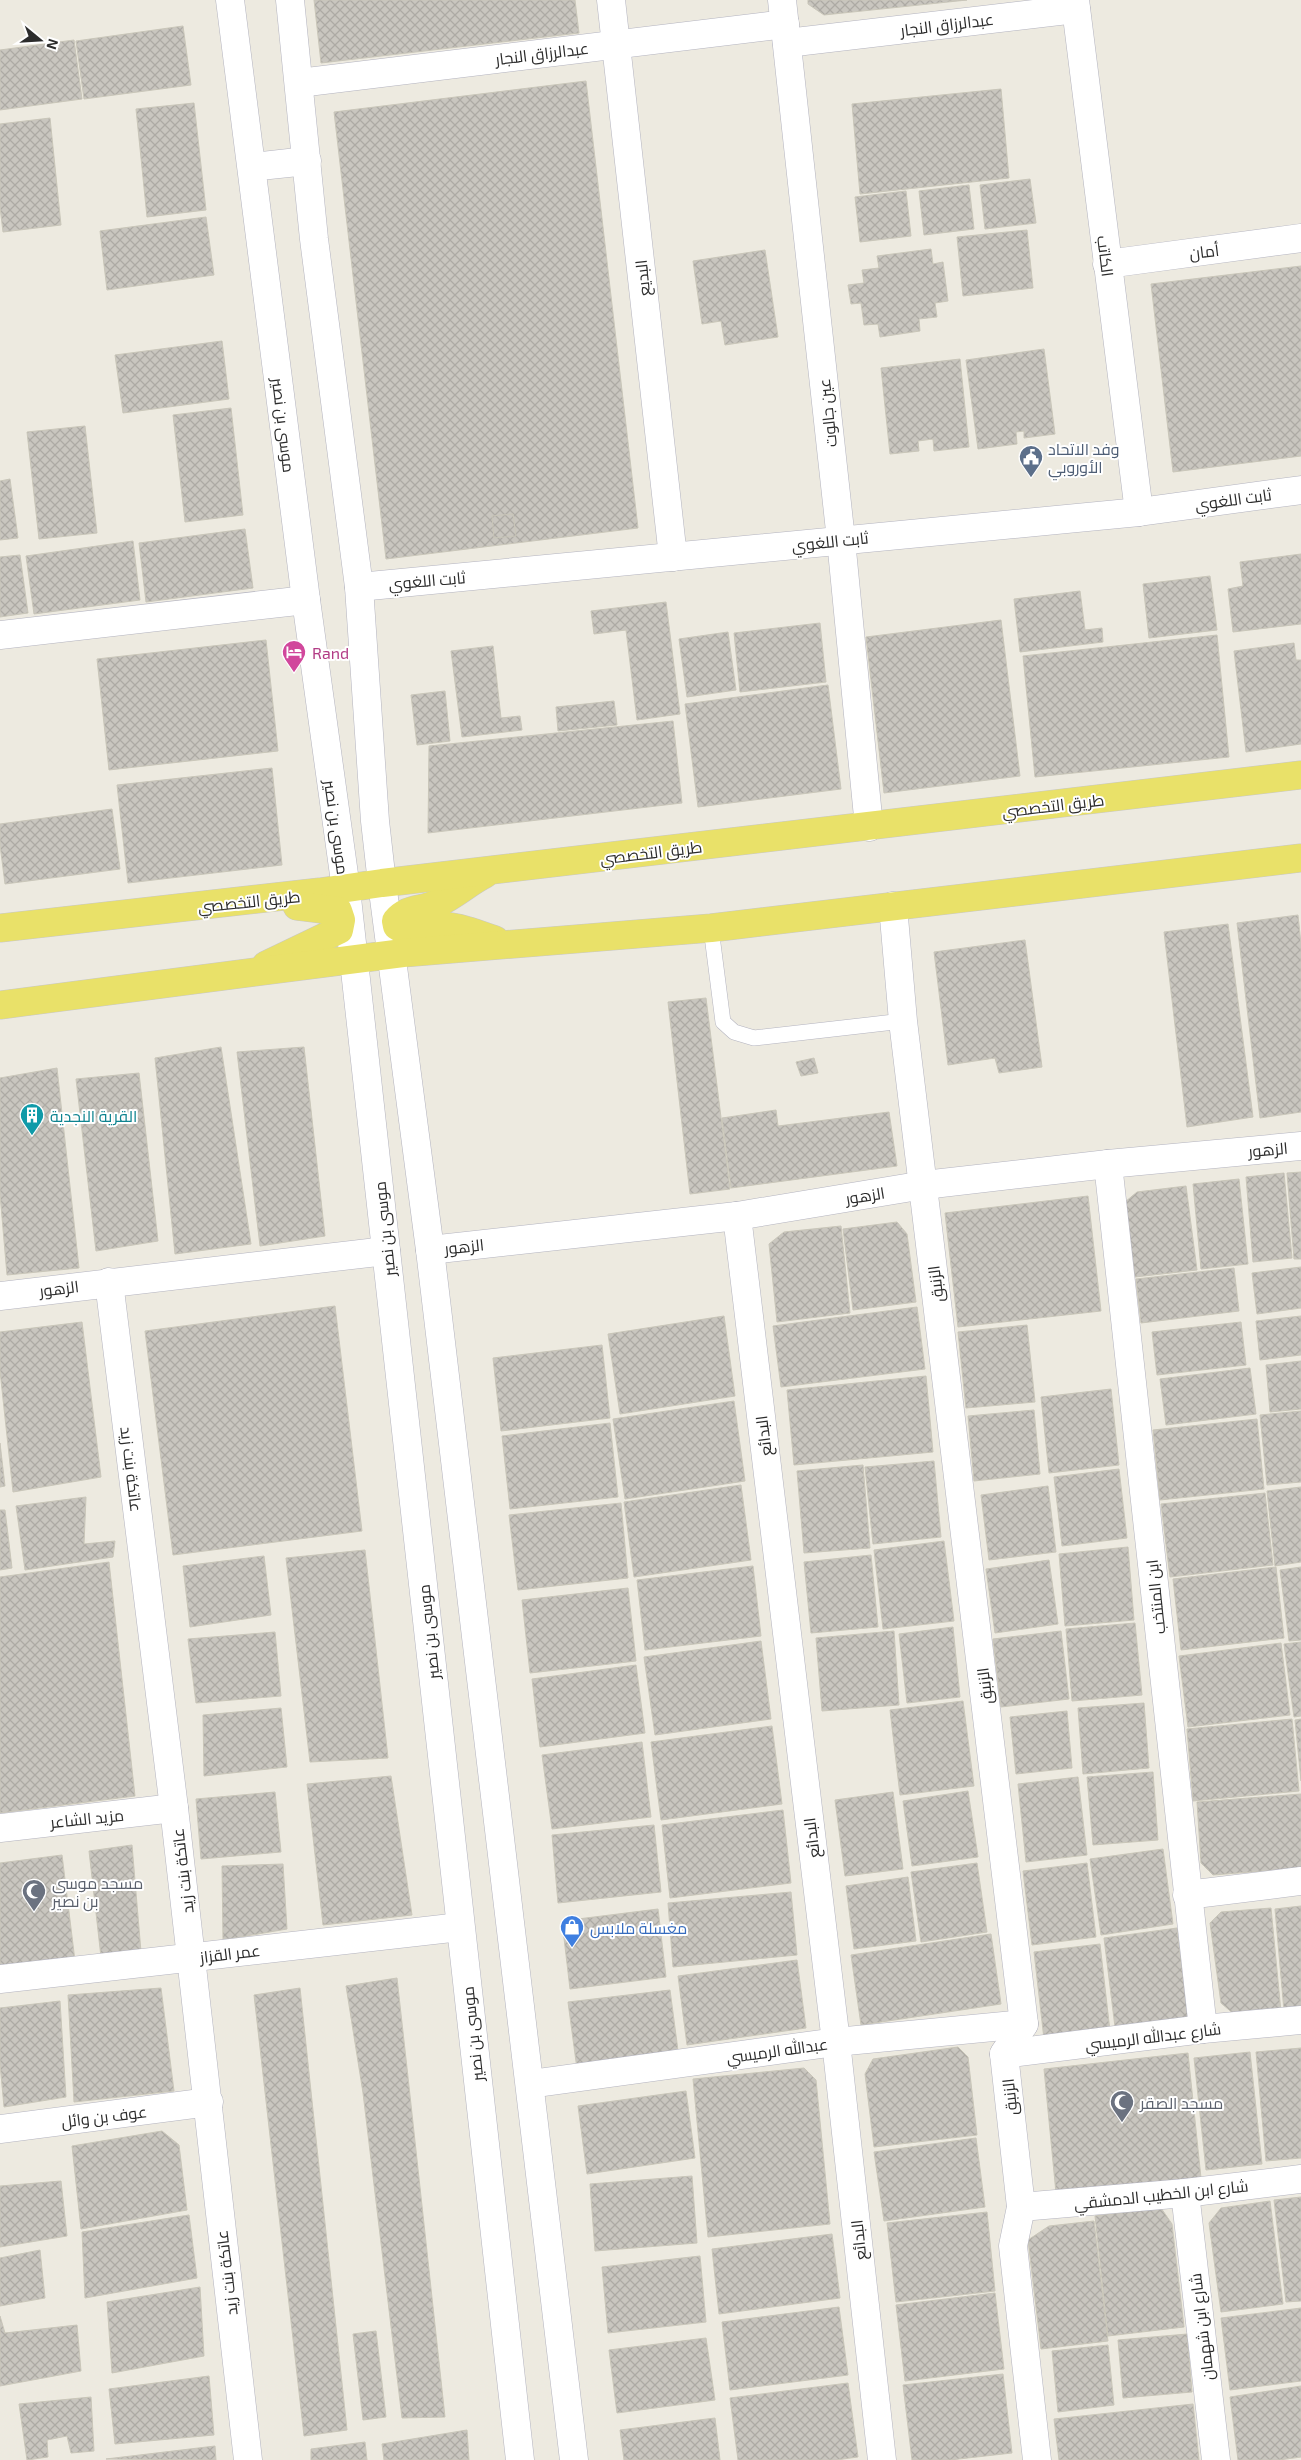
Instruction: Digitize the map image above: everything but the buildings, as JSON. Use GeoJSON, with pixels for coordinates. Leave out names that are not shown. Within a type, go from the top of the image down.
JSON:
{"type":"FeatureCollection","features":[{"type":"Feature","properties":{"kind":"main road","name":"طريق التخصصي"},"geometry":{"type":"LineString","coordinates":[[0,928],[240,902],[382,883],[1301,775]]}},
{"type":"Feature","properties":{"kind":"main road"},"geometry":{"type":"LineString","coordinates":[[0,1005],[352,959],[711,928],[1301,858]]}},
{"type":"Feature","properties":{"kind":"main road"},"geometry":{"type":"LineString","coordinates":[[491,870],[438,904],[409,911],[401,915],[396,921],[397,926],[407,930],[441,926],[451,927],[510,944]]}},
{"type":"Feature","properties":{"kind":"main road"},"geometry":{"type":"LineString","coordinates":[[240,902],[338,911],[341,920],[339,930],[252,972]]}},
{"type":"Feature","properties":{"kind":"street","name":"موسى بن نصير"},"geometry":{"type":"LineString","coordinates":[[230,0],[306,600],[346,889],[352,959],[520,2460]]}},
{"type":"Feature","properties":{"kind":"street"},"geometry":{"type":"LineString","coordinates":[[290,0],[314,239],[359,586],[375,821],[390,955],[430,1250],[574,2460]]}},
{"type":"Feature","properties":{"kind":"street","name":"البديع"},"geometry":{"type":"LineString","coordinates":[[611,0],[673,557]]}},
{"type":"Feature","properties":{"kind":"street","name":"عبدالرزاق النجار"},"geometry":{"type":"LineString","coordinates":[[299,83],[785,22],[1076,4]]}},
{"type":"Feature","properties":{"kind":"street","name":"الكاتب"},"geometry":{"type":"LineString","coordinates":[[1076,4],[1139,512]]}},
{"type":"Feature","properties":{"kind":"street","name":"عين جالوت"},"geometry":{"type":"LineString","coordinates":[[785,22],[841,540],[869,827]]}},
{"type":"Feature","properties":{"kind":"street"},"geometry":{"type":"LineString","coordinates":[[252,167],[307,161]]}},
{"type":"Feature","properties":{"kind":"street","name":"أمان"},"geometry":{"type":"LineString","coordinates":[[1107,264],[1301,238]]}},
{"type":"Feature","properties":{"kind":"street","name":"ثابت اللغوي"},"geometry":{"type":"LineString","coordinates":[[359,586],[1139,512],[1301,490]]}},
{"type":"Feature","properties":{"kind":"street"},"geometry":{"type":"LineString","coordinates":[[0,635],[306,600]]}},
{"type":"Feature","properties":{"kind":"street"},"geometry":{"type":"LineString","coordinates":[[338,835],[348,863],[361,866],[372,860],[375,853],[375,821]]}},
{"type":"Feature","properties":{"kind":"street","name":"الزنبق"},"geometry":{"type":"LineString","coordinates":[[893,906],[903,1021],[1024,2024]]}},
{"type":"Feature","properties":{"kind":"street"},"geometry":{"type":"LineString","coordinates":[[359,1015],[365,989],[379,982],[388,983],[398,1012]]}},
{"type":"Feature","properties":{"kind":"street","name":"الزهور"},"geometry":{"type":"LineString","coordinates":[[430,1250],[737,1216],[924,1185],[1108,1164],[1301,1146]]}},
{"type":"Feature","properties":{"kind":"street","name":"ابن المنتخب"},"geometry":{"type":"LineString","coordinates":[[1108,1164],[1203,2029]]}},
{"type":"Feature","properties":{"kind":"street","name":"البدائع"},"geometry":{"type":"LineString","coordinates":[[737,1216],[836,2042],[882,2460]]}},
{"type":"Feature","properties":{"kind":"street","name":"الزهور"},"geometry":{"type":"LineString","coordinates":[[0,1296],[386,1251]]}},
{"type":"Feature","properties":{"kind":"street","name":"عاتكة بنت زيد"},"geometry":{"type":"LineString","coordinates":[[109,1282],[209,2102],[248,2460]]}},
{"type":"Feature","properties":{"kind":"street","name":"مزيد الشاعر"},"geometry":{"type":"LineString","coordinates":[[0,1828],[174,1808]]}},
{"type":"Feature","properties":{"kind":"street"},"geometry":{"type":"LineString","coordinates":[[1187,1895],[1301,1881]]}},
{"type":"Feature","properties":{"kind":"street","name":"عمر القزاز"},"geometry":{"type":"LineString","coordinates":[[0,1979],[460,1927]]}},
{"type":"Feature","properties":{"kind":"street","name":"شارع عبدالله الرميسي"},"geometry":{"type":"LineString","coordinates":[[1004,2054],[1203,2029],[1301,2020]]}},
{"type":"Feature","properties":{"kind":"street"},"geometry":{"type":"LineString","coordinates":[[1004,2054],[1024,2024]]}},
{"type":"Feature","properties":{"kind":"street","name":"عبدالله الرميسي"},"geometry":{"type":"LineString","coordinates":[[530,2084],[836,2042],[1024,2024]]}},
{"type":"Feature","properties":{"kind":"street","name":"الزنبق"},"geometry":{"type":"LineString","coordinates":[[1004,2054],[1021,2206],[1014,2246],[1037,2460]]}},
{"type":"Feature","properties":{"kind":"street","name":"عوف بن وائل"},"geometry":{"type":"LineString","coordinates":[[0,2129],[209,2102]]}},
{"type":"Feature","properties":{"kind":"street","name":"شارع ابن الخطيب الدمشقي"},"geometry":{"type":"LineString","coordinates":[[1021,2206],[1185,2193],[1301,2179]]}},
{"type":"Feature","properties":{"kind":"street","name":"شارع ابن شهمان"},"geometry":{"type":"LineString","coordinates":[[1185,2193],[1216,2460]]}},
{"type":"Feature","properties":{"kind":"lane"},"geometry":{"type":"LineString","coordinates":[[711,928],[723,1022],[734,1032],[754,1038],[903,1021]]}},
{"type":"Feature","properties":{"kind":"place","name":"وفد الاتحاد الأوروبي"},"geometry":{"type":"Point","coordinates":[1031,478]}},
{"type":"Feature","properties":{"kind":"place","name":"Rand"},"geometry":{"type":"Point","coordinates":[294,673]}},
{"type":"Feature","properties":{"kind":"place","name":"القرية النجدية"},"geometry":{"type":"Point","coordinates":[32,1136]}},
{"type":"Feature","properties":{"kind":"place","name":"مسجد موسى بن نصير"},"geometry":{"type":"Point","coordinates":[34,1912]}},
{"type":"Feature","properties":{"kind":"place","name":"مغسلة ملابس"},"geometry":{"type":"Point","coordinates":[572,1948]}},
{"type":"Feature","properties":{"kind":"place","name":"مسجد الصقر"},"geometry":{"type":"Point","coordinates":[1122,2123]}}]}
